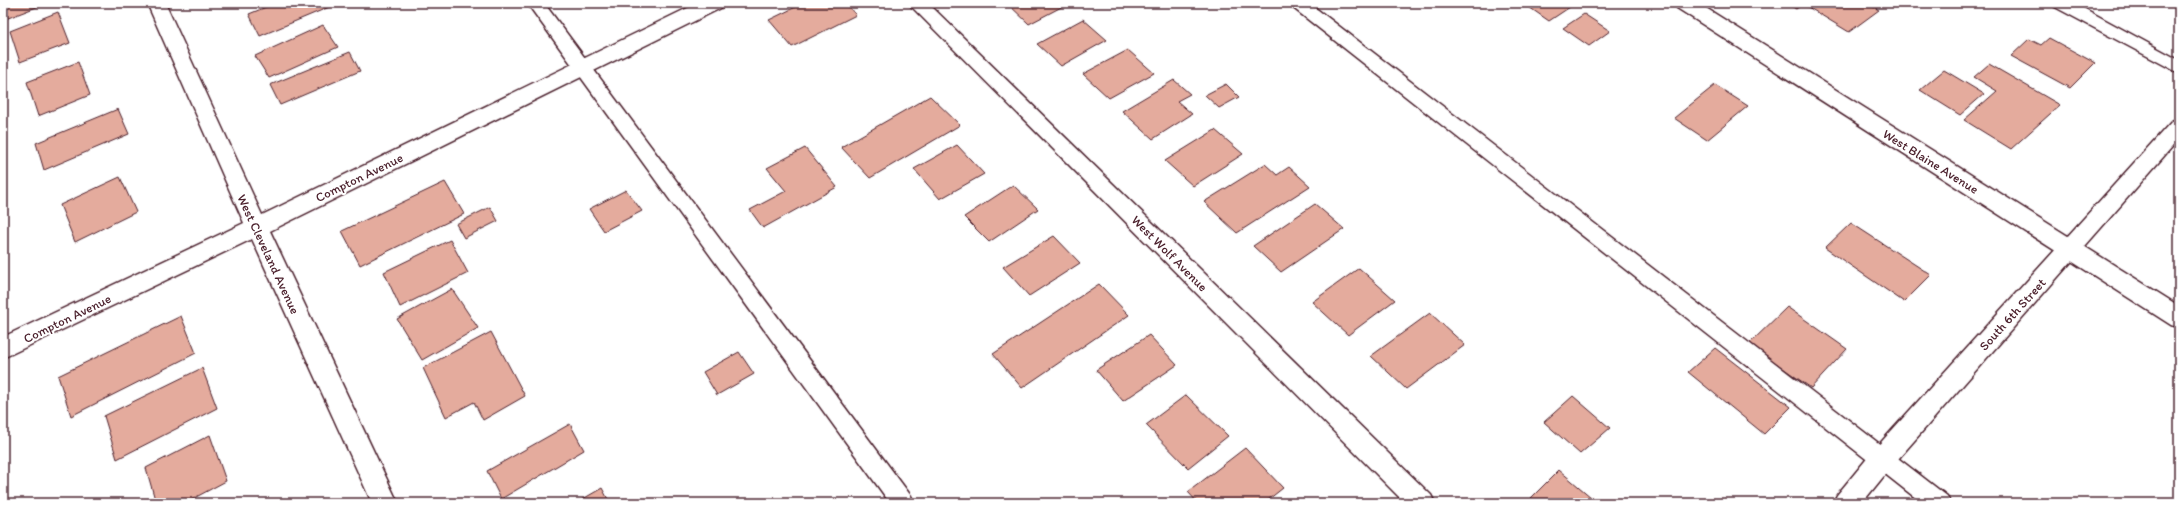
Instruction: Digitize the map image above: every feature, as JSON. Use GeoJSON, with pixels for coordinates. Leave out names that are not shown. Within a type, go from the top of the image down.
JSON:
{"type":"FeatureCollection","features":[{"type":"Feature","properties":{"kind":"street","name":"West Cleveland Avenue"},"geometry":{"type":"LineString","coordinates":[[156,3],[257,227],[385,503]]}},
{"type":"Feature","properties":{"kind":"street","name":"Compton Avenue"},"geometry":{"type":"LineString","coordinates":[[3,348],[257,227],[714,3]]}},
{"type":"Feature","properties":{"kind":"street","name":"West Wolf Avenue"},"geometry":{"type":"LineString","coordinates":[[917,3],[1422,503]]}},
{"type":"Feature","properties":{"kind":"street","name":"West Blaine Avenue"},"geometry":{"type":"LineString","coordinates":[[1684,3],[2179,318]]}},
{"type":"Feature","properties":{"kind":"street","name":"South 6th Street"},"geometry":{"type":"LineString","coordinates":[[1846,503],[1883,458],[2071,249],[2179,126]]}},
{"type":"Feature","properties":{"kind":"lane"},"geometry":{"type":"LineString","coordinates":[[535,3],[903,503]]}},
{"type":"Feature","properties":{"kind":"lane"},"geometry":{"type":"LineString","coordinates":[[1298,3],[1939,503]]}},
{"type":"Feature","properties":{"kind":"lane"},"geometry":{"type":"LineString","coordinates":[[2061,3],[2179,67]]}},
{"type":"Feature","properties":{"kind":"building"},"geometry":{"type":"Polygon","coordinates":[[[3,3],[47,3],[3,20],[3,3]]]}},
{"type":"Feature","properties":{"kind":"building"},"geometry":{"type":"Polygon","coordinates":[[[276,3],[339,3],[260,36],[249,14],[276,3]]]}},
{"type":"Feature","properties":{"kind":"building"},"geometry":{"type":"Polygon","coordinates":[[[804,3],[845,3],[856,15],[792,47],[769,20],[804,3]]]}},
{"type":"Feature","properties":{"kind":"building"},"geometry":{"type":"Polygon","coordinates":[[[1007,3],[1069,3],[1029,24],[1007,3]]]}},
{"type":"Feature","properties":{"kind":"building"},"geometry":{"type":"Polygon","coordinates":[[[1523,3],[1576,3],[1549,21],[1523,3]]]}},
{"type":"Feature","properties":{"kind":"building"},"geometry":{"type":"Polygon","coordinates":[[[1786,3],[1866,3],[1879,10],[1849,32],[1803,4],[1796,9],[1786,3]]]}},
{"type":"Feature","properties":{"kind":"building"},"geometry":{"type":"Polygon","coordinates":[[[58,12],[70,43],[20,62],[10,31],[58,12]]]}},
{"type":"Feature","properties":{"kind":"building"},"geometry":{"type":"Polygon","coordinates":[[[1584,14],[1610,31],[1589,46],[1563,28],[1584,14]]]}},
{"type":"Feature","properties":{"kind":"building"},"geometry":{"type":"Polygon","coordinates":[[[1083,19],[1107,40],[1061,66],[1037,44],[1083,19]]]}},
{"type":"Feature","properties":{"kind":"building"},"geometry":{"type":"Polygon","coordinates":[[[323,25],[338,47],[269,78],[255,56],[323,25]]]}},
{"type":"Feature","properties":{"kind":"building"},"geometry":{"type":"Polygon","coordinates":[[[2049,38],[2095,63],[2070,88],[2011,56],[2029,39],[2041,45],[2049,38]]]}},
{"type":"Feature","properties":{"kind":"building"},"geometry":{"type":"Polygon","coordinates":[[[1128,50],[1154,73],[1109,98],[1083,74],[1128,50]]]}},
{"type":"Feature","properties":{"kind":"building"},"geometry":{"type":"Polygon","coordinates":[[[350,52],[360,71],[280,105],[270,85],[350,52]]]}},
{"type":"Feature","properties":{"kind":"building"},"geometry":{"type":"Polygon","coordinates":[[[78,62],[90,95],[38,116],[27,82],[78,62]]]}},
{"type":"Feature","properties":{"kind":"building"},"geometry":{"type":"Polygon","coordinates":[[[1989,64],[2060,105],[2011,149],[1964,120],[1997,91],[1974,77],[1989,64]]]}},
{"type":"Feature","properties":{"kind":"building"},"geometry":{"type":"Polygon","coordinates":[[[1944,70],[1984,94],[1960,115],[1920,90],[1944,70]]]}},
{"type":"Feature","properties":{"kind":"building"},"geometry":{"type":"Polygon","coordinates":[[[1174,80],[1190,94],[1177,101],[1192,114],[1153,139],[1122,111],[1174,80]]]}},
{"type":"Feature","properties":{"kind":"building"},"geometry":{"type":"Polygon","coordinates":[[[1226,84],[1239,97],[1219,108],[1205,95],[1226,84]]]}},
{"type":"Feature","properties":{"kind":"building"},"geometry":{"type":"Polygon","coordinates":[[[1715,85],[1748,106],[1707,140],[1674,118],[1715,85]]]}},
{"type":"Feature","properties":{"kind":"building"},"geometry":{"type":"Polygon","coordinates":[[[930,96],[960,125],[870,178],[841,147],[930,96]]]}},
{"type":"Feature","properties":{"kind":"building"},"geometry":{"type":"Polygon","coordinates":[[[118,109],[129,134],[44,170],[36,143],[118,109]]]}},
{"type":"Feature","properties":{"kind":"building"},"geometry":{"type":"Polygon","coordinates":[[[1215,130],[1243,154],[1193,186],[1165,161],[1215,130]]]}},
{"type":"Feature","properties":{"kind":"building"},"geometry":{"type":"Polygon","coordinates":[[[957,145],[984,174],[940,199],[914,169],[957,145]]]}},
{"type":"Feature","properties":{"kind":"building"},"geometry":{"type":"Polygon","coordinates":[[[805,148],[837,187],[763,228],[750,210],[786,191],[767,168],[805,148]]]}},
{"type":"Feature","properties":{"kind":"building"},"geometry":{"type":"Polygon","coordinates":[[[1265,164],[1277,175],[1289,167],[1310,186],[1237,233],[1204,202],[1265,164]]]}},
{"type":"Feature","properties":{"kind":"building"},"geometry":{"type":"Polygon","coordinates":[[[120,177],[136,212],[75,242],[60,205],[120,177]]]}},
{"type":"Feature","properties":{"kind":"building"},"geometry":{"type":"Polygon","coordinates":[[[445,182],[464,214],[360,265],[342,231],[445,182]]]}},
{"type":"Feature","properties":{"kind":"building"},"geometry":{"type":"Polygon","coordinates":[[[1013,185],[1038,209],[989,242],[964,217],[1013,185]]]}},
{"type":"Feature","properties":{"kind":"building"},"geometry":{"type":"Polygon","coordinates":[[[626,190],[642,211],[604,231],[589,209],[626,190]]]}},
{"type":"Feature","properties":{"kind":"building"},"geometry":{"type":"Polygon","coordinates":[[[1315,204],[1344,229],[1281,272],[1253,246],[1315,204]]]}},
{"type":"Feature","properties":{"kind":"building"},"geometry":{"type":"Polygon","coordinates":[[[490,207],[498,221],[464,238],[456,224],[490,207]]]}},
{"type":"Feature","properties":{"kind":"building"},"geometry":{"type":"Polygon","coordinates":[[[1851,223],[1931,275],[1904,302],[1825,248],[1851,223]]]}},
{"type":"Feature","properties":{"kind":"building"},"geometry":{"type":"Polygon","coordinates":[[[1054,236],[1080,263],[1029,296],[1003,267],[1054,236]]]}},
{"type":"Feature","properties":{"kind":"building"},"geometry":{"type":"Polygon","coordinates":[[[450,240],[468,273],[400,307],[384,272],[450,240]]]}},
{"type":"Feature","properties":{"kind":"building"},"geometry":{"type":"Polygon","coordinates":[[[1359,268],[1395,300],[1348,335],[1312,302],[1359,268]]]}},
{"type":"Feature","properties":{"kind":"building"},"geometry":{"type":"Polygon","coordinates":[[[1099,284],[1129,315],[1022,388],[993,354],[1099,284]]]}},
{"type":"Feature","properties":{"kind":"building"},"geometry":{"type":"Polygon","coordinates":[[[452,289],[478,328],[422,360],[397,319],[452,289]]]}},
{"type":"Feature","properties":{"kind":"building"},"geometry":{"type":"Polygon","coordinates":[[[1787,307],[1847,349],[1811,388],[1749,344],[1787,307]]]}},
{"type":"Feature","properties":{"kind":"building"},"geometry":{"type":"Polygon","coordinates":[[[1430,313],[1465,345],[1406,389],[1371,356],[1430,313]]]}},
{"type":"Feature","properties":{"kind":"building"},"geometry":{"type":"Polygon","coordinates":[[[181,316],[196,353],[71,416],[58,376],[181,316]]]}},
{"type":"Feature","properties":{"kind":"building"},"geometry":{"type":"Polygon","coordinates":[[[491,332],[525,396],[483,420],[474,402],[446,417],[423,368],[491,332]]]}},
{"type":"Feature","properties":{"kind":"building"},"geometry":{"type":"Polygon","coordinates":[[[1149,335],[1177,365],[1123,401],[1096,370],[1149,335]]]}},
{"type":"Feature","properties":{"kind":"building"},"geometry":{"type":"Polygon","coordinates":[[[1715,348],[1791,407],[1764,434],[1688,372],[1715,348]]]}},
{"type":"Feature","properties":{"kind":"building"},"geometry":{"type":"Polygon","coordinates":[[[739,352],[754,374],[717,395],[703,372],[739,352]]]}},
{"type":"Feature","properties":{"kind":"building"},"geometry":{"type":"Polygon","coordinates":[[[202,368],[217,408],[117,459],[104,416],[202,368]]]}},
{"type":"Feature","properties":{"kind":"building"},"geometry":{"type":"Polygon","coordinates":[[[1186,395],[1228,436],[1188,468],[1146,425],[1186,395]]]}},
{"type":"Feature","properties":{"kind":"building"},"geometry":{"type":"Polygon","coordinates":[[[1573,396],[1610,428],[1580,454],[1544,422],[1573,396]]]}},
{"type":"Feature","properties":{"kind":"building"},"geometry":{"type":"Polygon","coordinates":[[[570,424],[584,450],[501,499],[487,471],[570,424]]]}},
{"type":"Feature","properties":{"kind":"building"},"geometry":{"type":"Polygon","coordinates":[[[210,435],[226,481],[185,503],[156,503],[146,468],[210,435]]]}},
{"type":"Feature","properties":{"kind":"building"},"geometry":{"type":"Polygon","coordinates":[[[1245,448],[1283,488],[1264,503],[1198,503],[1188,492],[1245,448]]]}},
{"type":"Feature","properties":{"kind":"building"},"geometry":{"type":"Polygon","coordinates":[[[1559,470],[1598,503],[1538,503],[1531,498],[1559,470]]]}},
{"type":"Feature","properties":{"kind":"building"},"geometry":{"type":"Polygon","coordinates":[[[602,488],[610,503],[576,503],[602,488]]]}}]}
